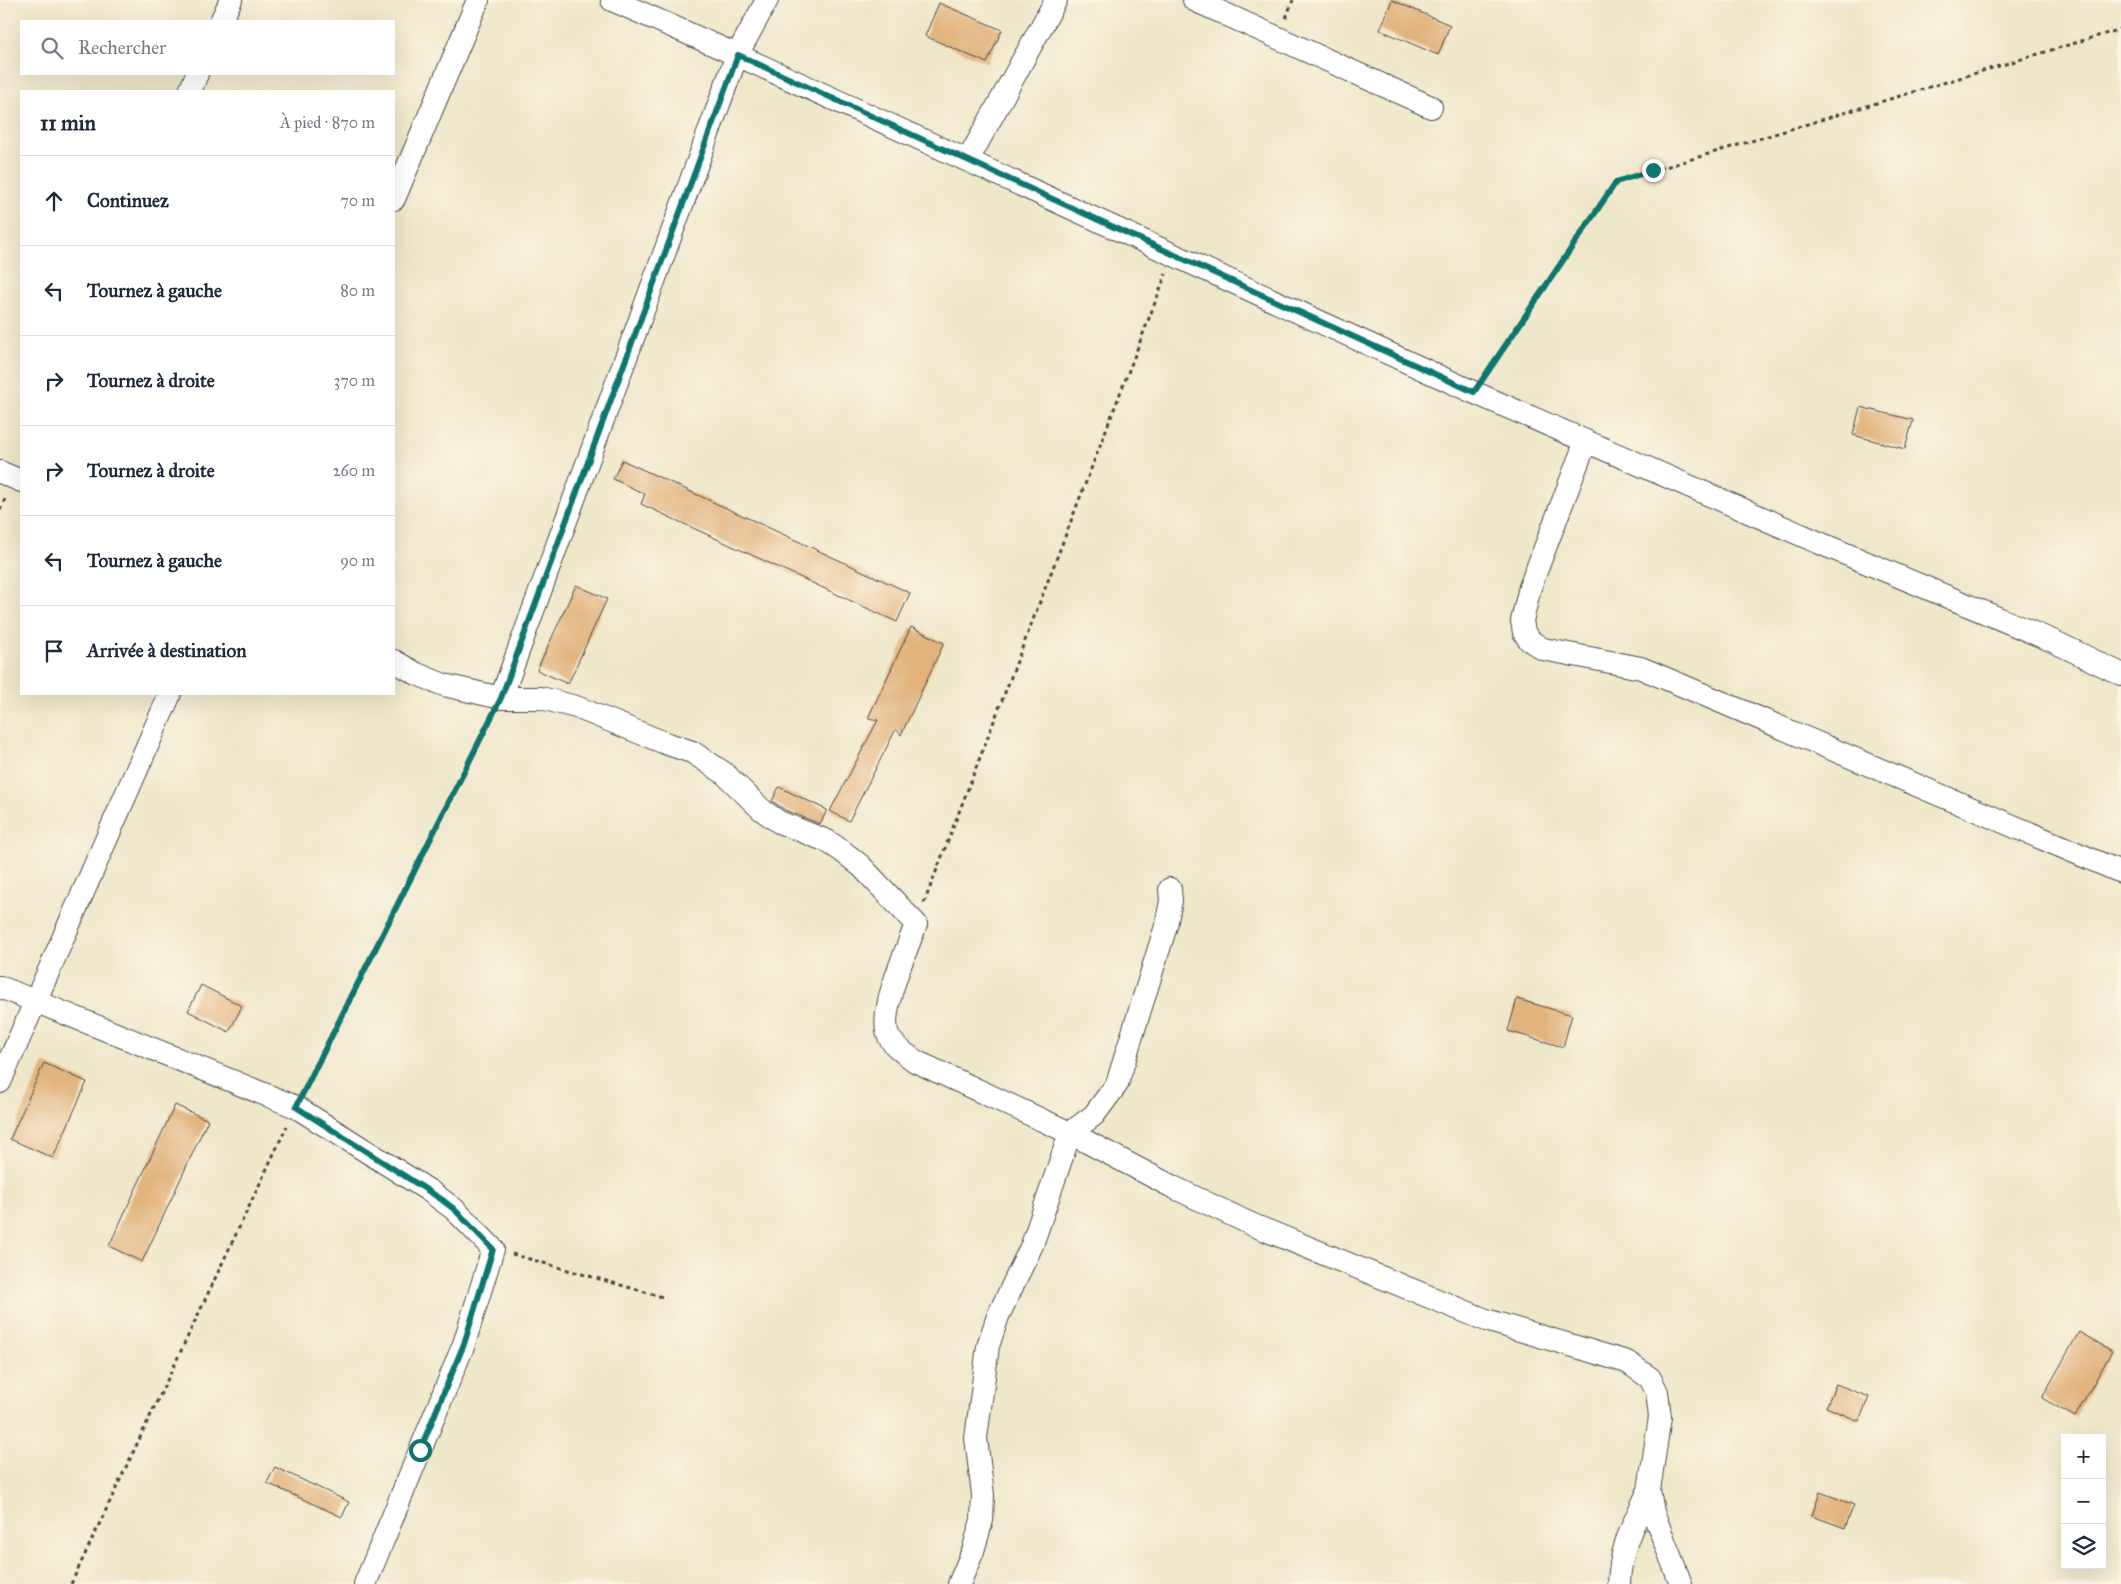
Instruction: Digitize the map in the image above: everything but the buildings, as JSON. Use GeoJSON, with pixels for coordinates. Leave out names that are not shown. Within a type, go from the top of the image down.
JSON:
{"type":"FeatureCollection","features":[{"type":"Feature","properties":{"kind":"street"},"geometry":{"type":"LineString","coordinates":[[221,20],[231,0]]}},
{"type":"Feature","properties":{"kind":"street"},"geometry":{"type":"LineString","coordinates":[[395,197],[478,0]]}},
{"type":"Feature","properties":{"kind":"street"},"geometry":{"type":"LineString","coordinates":[[612,0],[738,55],[1474,392],[1822,544],[2055,642],[2121,674]]}},
{"type":"Feature","properties":{"kind":"street"},"geometry":{"type":"LineString","coordinates":[[501,698],[738,55],[766,0]]}},
{"type":"Feature","properties":{"kind":"street"},"geometry":{"type":"LineString","coordinates":[[968,160],[1056,0]]}},
{"type":"Feature","properties":{"kind":"street"},"geometry":{"type":"LineString","coordinates":[[1194,0],[1432,107]]}},
{"type":"Feature","properties":{"kind":"street"},"geometry":{"type":"LineString","coordinates":[[190,90],[198,75]]}},
{"type":"Feature","properties":{"kind":"street"},"geometry":{"type":"LineString","coordinates":[[1586,441],[1530,587],[1522,621],[1524,632],[1529,640],[1543,649],[1641,668],[2121,872]]}},
{"type":"Feature","properties":{"kind":"street"},"geometry":{"type":"LineString","coordinates":[[395,661],[417,674],[444,685],[501,698],[541,698],[576,707],[692,752],[724,773],[762,810],[779,822],[827,841],[842,851],[861,866],[916,924],[890,997],[886,1017],[886,1028],[890,1039],[900,1050],[915,1061],[1070,1133],[1171,1186],[1253,1225],[1486,1320],[1627,1362],[1641,1370],[1650,1378],[1657,1392],[1660,1417],[1649,1490],[1626,1539],[1620,1565],[1619,1584]]}},
{"type":"Feature","properties":{"kind":"street"},"geometry":{"type":"LineString","coordinates":[[0,1082],[170,695]]}},
{"type":"Feature","properties":{"kind":"street"},"geometry":{"type":"LineString","coordinates":[[959,1584],[973,1551],[982,1520],[983,1495],[976,1438],[988,1346],[998,1316],[1032,1245],[1070,1133],[1094,1116],[1117,1084],[1166,926],[1171,900],[1170,888]]}},
{"type":"Feature","properties":{"kind":"street"},"geometry":{"type":"LineString","coordinates":[[0,987],[296,1107],[441,1199],[454,1209],[493,1249],[464,1344],[364,1584]]}},
{"type":"Feature","properties":{"kind":"street"},"geometry":{"type":"LineString","coordinates":[[1649,1490],[1653,1512],[1680,1584]]}},
{"type":"Feature","properties":{"kind":"path"},"geometry":{"type":"LineString","coordinates":[[1474,392],[1616,182],[2121,29]]}},
{"type":"Feature","properties":{"kind":"path"},"geometry":{"type":"LineString","coordinates":[[916,924],[1173,254]]}},
{"type":"Feature","properties":{"kind":"path"},"geometry":{"type":"LineString","coordinates":[[71,1584],[296,1107],[501,698]]}},
{"type":"Feature","properties":{"kind":"path"},"geometry":{"type":"LineString","coordinates":[[493,1249],[666,1298]]}},
{"type":"Feature","properties":{"kind":"route"},"geometry":{"type":"LineString","coordinates":[[420,1450],[464,1344],[493,1249],[454,1209],[441,1199],[296,1107],[501,698],[738,55],[1474,392],[1616,182],[1653,170]]}}]}
